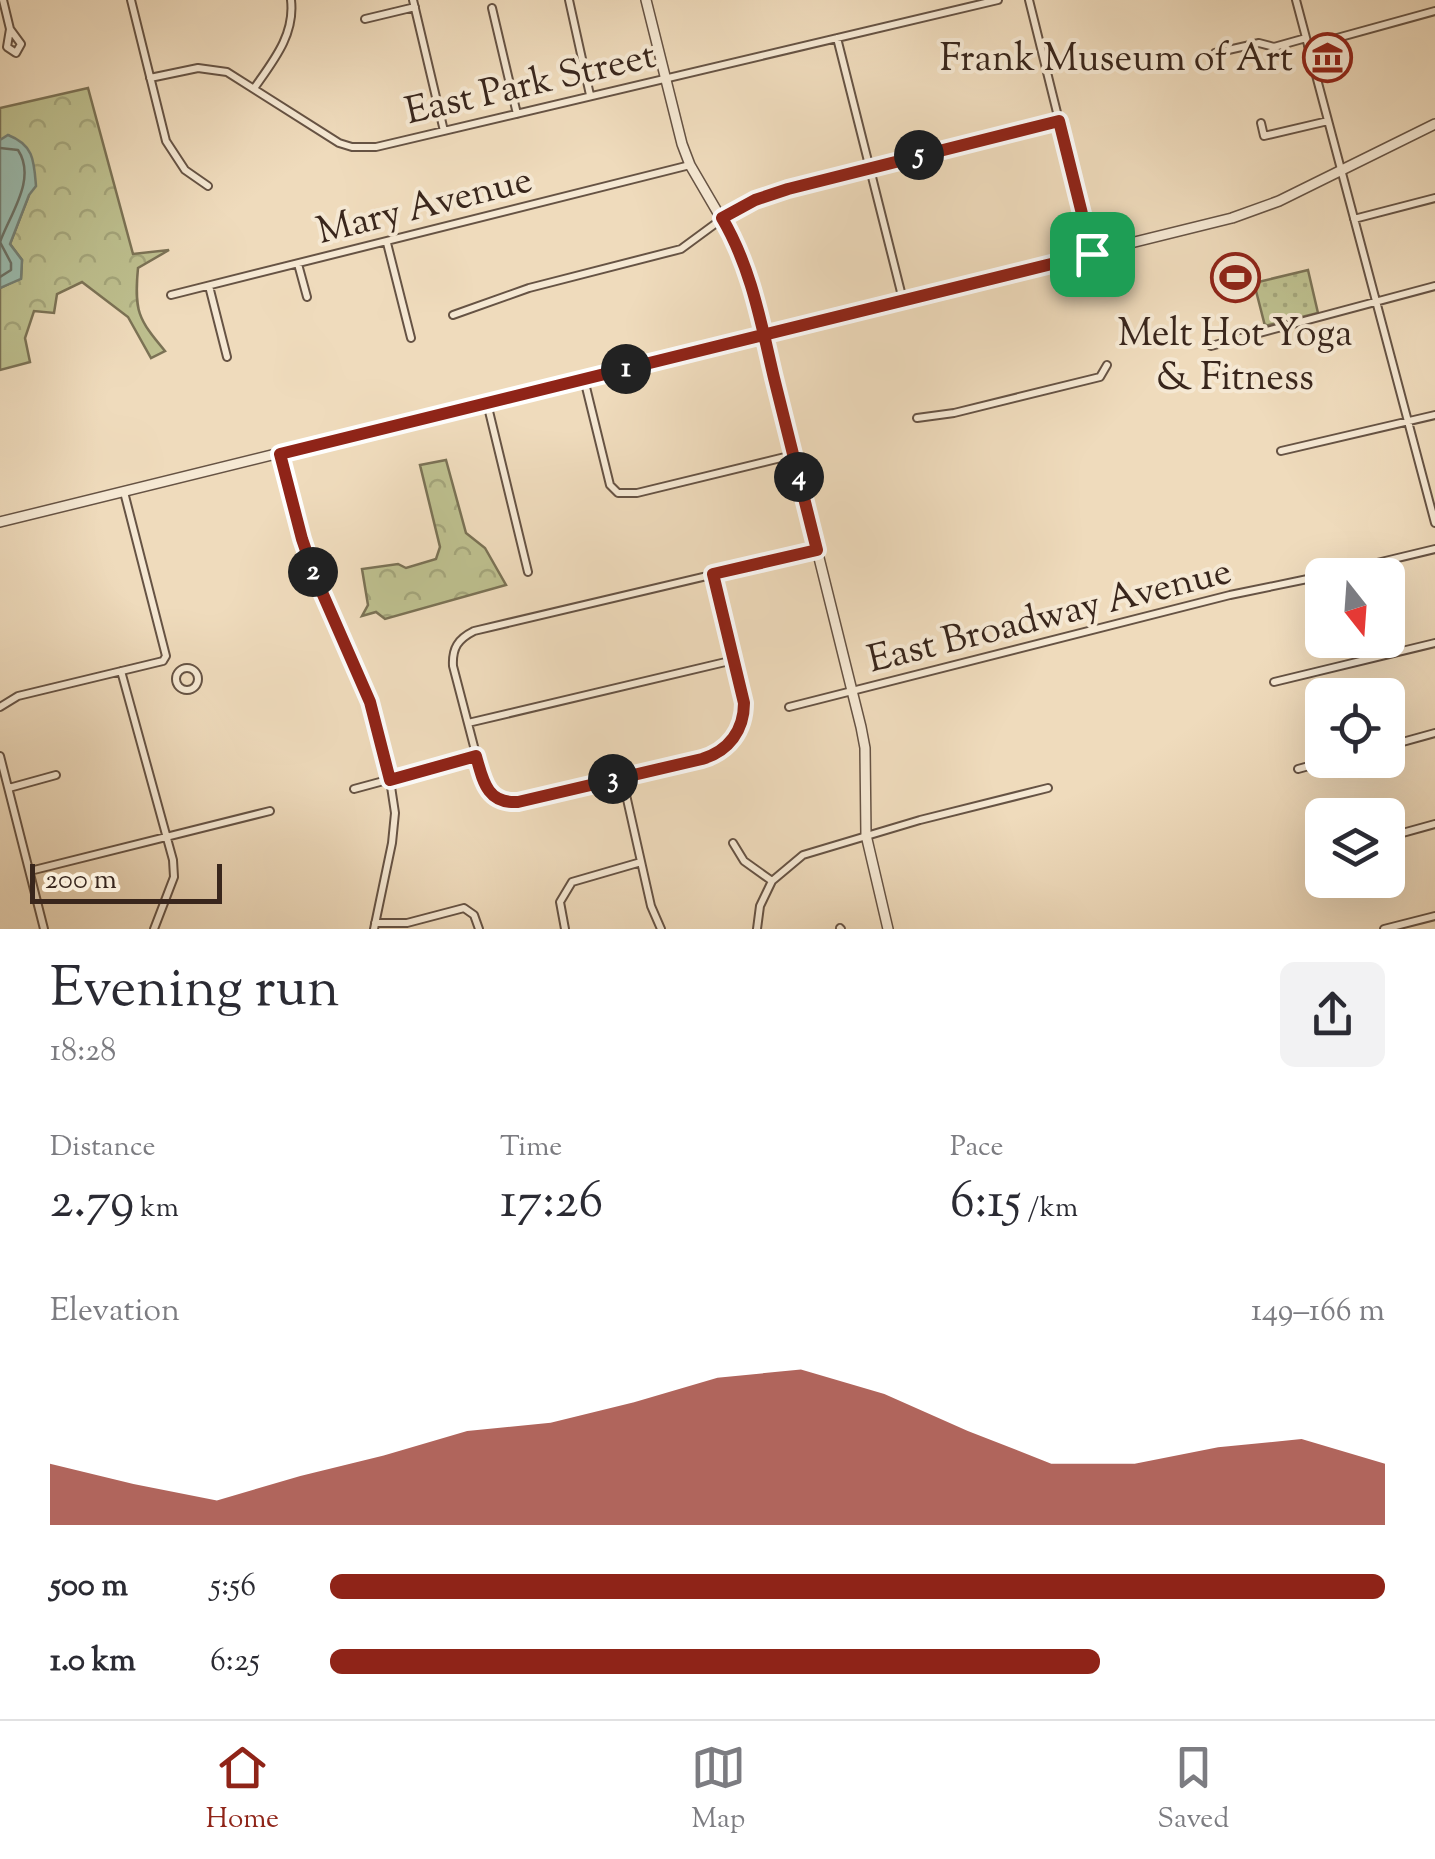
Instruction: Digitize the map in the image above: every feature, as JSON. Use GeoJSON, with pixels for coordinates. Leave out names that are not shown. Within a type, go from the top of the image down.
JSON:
{"type":"FeatureCollection","features":[{"type":"Feature","properties":{"kind":"street"},"geometry":{"type":"LineString","coordinates":[[3,0],[10,29]]}},
{"type":"Feature","properties":{"kind":"street"},"geometry":{"type":"LineString","coordinates":[[131,0],[166,141],[184,170],[208,186]]}},
{"type":"Feature","properties":{"kind":"street"},"geometry":{"type":"LineString","coordinates":[[256,88],[286,38],[292,22],[291,0]]}},
{"type":"Feature","properties":{"kind":"street"},"geometry":{"type":"LineString","coordinates":[[569,0],[590,95]]}},
{"type":"Feature","properties":{"kind":"street"},"geometry":{"type":"LineString","coordinates":[[646,0],[690,165],[743,261],[764,334],[866,748],[866,835],[888,929]]}},
{"type":"Feature","properties":{"kind":"street","name":"East Park Street"},"geometry":{"type":"LineString","coordinates":[[150,78],[198,68],[227,72],[326,136],[352,147],[376,147],[998,0]]}},
{"type":"Feature","properties":{"kind":"street"},"geometry":{"type":"LineString","coordinates":[[1029,0],[1092,254]]}},
{"type":"Feature","properties":{"kind":"street"},"geometry":{"type":"LineString","coordinates":[[1296,0],[1435,524]]}},
{"type":"Feature","properties":{"kind":"street"},"geometry":{"type":"LineString","coordinates":[[365,19],[414,4],[444,131]]}},
{"type":"Feature","properties":{"kind":"street"},"geometry":{"type":"LineString","coordinates":[[492,8],[517,114]]}},
{"type":"Feature","properties":{"kind":"street"},"geometry":{"type":"LineString","coordinates":[[1215,53],[1259,43],[1274,46],[1307,42],[1435,11]]}},
{"type":"Feature","properties":{"kind":"street"},"geometry":{"type":"LineString","coordinates":[[837,38],[903,301]]}},
{"type":"Feature","properties":{"kind":"street"},"geometry":{"type":"LineString","coordinates":[[453,315],[529,288],[669,254],[755,200],[870,167],[1059,121]]}},
{"type":"Feature","properties":{"kind":"street"},"geometry":{"type":"LineString","coordinates":[[1261,123],[1264,136],[1328,121]]}},
{"type":"Feature","properties":{"kind":"street"},"geometry":{"type":"LineString","coordinates":[[0,522],[1259,210],[1435,124]]}},
{"type":"Feature","properties":{"kind":"street","name":"Mary Avenue"},"geometry":{"type":"LineString","coordinates":[[171,296],[690,165]]}},
{"type":"Feature","properties":{"kind":"street"},"geometry":{"type":"LineString","coordinates":[[1354,219],[1435,198]]}},
{"type":"Feature","properties":{"kind":"street"},"geometry":{"type":"LineString","coordinates":[[387,243],[411,338]]}},
{"type":"Feature","properties":{"kind":"street"},"geometry":{"type":"LineString","coordinates":[[298,264],[306,297]]}},
{"type":"Feature","properties":{"kind":"street"},"geometry":{"type":"LineString","coordinates":[[208,286],[227,357]]}},
{"type":"Feature","properties":{"kind":"street"},"geometry":{"type":"LineString","coordinates":[[1211,346],[1435,286]]}},
{"type":"Feature","properties":{"kind":"street"},"geometry":{"type":"LineString","coordinates":[[917,418],[1100,377],[1107,365]]}},
{"type":"Feature","properties":{"kind":"street"},"geometry":{"type":"LineString","coordinates":[[584,379],[610,485],[618,493],[637,494],[794,455]]}},
{"type":"Feature","properties":{"kind":"street"},"geometry":{"type":"LineString","coordinates":[[488,403],[528,572]]}},
{"type":"Feature","properties":{"kind":"street"},"geometry":{"type":"LineString","coordinates":[[1280,452],[1435,414]]}},
{"type":"Feature","properties":{"kind":"street"},"geometry":{"type":"LineString","coordinates":[[280,454],[302,539],[370,702],[390,780],[395,813],[375,926],[408,923],[458,909],[470,910],[479,929]]}},
{"type":"Feature","properties":{"kind":"street"},"geometry":{"type":"LineString","coordinates":[[0,707],[18,696],[163,661],[166,656],[124,492]]}},
{"type":"Feature","properties":{"kind":"street","name":"East Broadway Avenue"},"geometry":{"type":"LineString","coordinates":[[1398,558],[1435,549]]}},
{"type":"Feature","properties":{"kind":"street"},"geometry":{"type":"LineString","coordinates":[[713,574],[744,703],[740,726],[730,743],[710,756],[518,802],[504,802],[492,796],[484,784],[453,666],[455,647],[463,637],[474,631],[713,574],[817,550]]}},
{"type":"Feature","properties":{"kind":"street","name":"East Broadway Avenue"},"geometry":{"type":"LineString","coordinates":[[789,707],[1230,595],[1305,580]]}},
{"type":"Feature","properties":{"kind":"street"},"geometry":{"type":"LineString","coordinates":[[1274,682],[1435,643]]}},
{"type":"Feature","properties":{"kind":"street"},"geometry":{"type":"LineString","coordinates":[[468,723],[734,660]]}},
{"type":"Feature","properties":{"kind":"street"},"geometry":{"type":"LineString","coordinates":[[163,661],[178,672]]}},
{"type":"Feature","properties":{"kind":"street"},"geometry":{"type":"LineString","coordinates":[[121,671],[167,836],[174,877],[154,929]]}},
{"type":"Feature","properties":{"kind":"street"},"geometry":{"type":"LineString","coordinates":[[1405,742],[1435,734]]}},
{"type":"Feature","properties":{"kind":"street"},"geometry":{"type":"LineString","coordinates":[[0,756],[44,929]]}},
{"type":"Feature","properties":{"kind":"street"},"geometry":{"type":"LineString","coordinates":[[354,789],[476,756]]}},
{"type":"Feature","properties":{"kind":"street"},"geometry":{"type":"LineString","coordinates":[[1298,768],[1305,766]]}},
{"type":"Feature","properties":{"kind":"street"},"geometry":{"type":"LineString","coordinates":[[9,788],[56,775]]}},
{"type":"Feature","properties":{"kind":"street"},"geometry":{"type":"LineString","coordinates":[[622,777],[652,906],[661,929]]}},
{"type":"Feature","properties":{"kind":"street"},"geometry":{"type":"LineString","coordinates":[[756,929],[760,906],[772,881],[803,855],[1048,788]]}},
{"type":"Feature","properties":{"kind":"street"},"geometry":{"type":"LineString","coordinates":[[30,871],[270,811]]}},
{"type":"Feature","properties":{"kind":"street"},"geometry":{"type":"LineString","coordinates":[[1405,832],[1435,824]]}},
{"type":"Feature","properties":{"kind":"street"},"geometry":{"type":"LineString","coordinates":[[733,844],[744,860],[772,881]]}},
{"type":"Feature","properties":{"kind":"street"},"geometry":{"type":"LineString","coordinates":[[565,929],[560,902],[572,882],[641,862]]}},
{"type":"Feature","properties":{"kind":"street"},"geometry":{"type":"LineString","coordinates":[[1384,929],[1435,916]]}},
{"type":"Feature","properties":{"kind":"green space"},"geometry":{"type":"Polygon","coordinates":[[[88,88],[133,254],[169,250],[138,268],[137,283],[140,314],[165,351],[151,358],[128,317],[82,282],[57,294],[54,313],[34,311],[25,338],[30,362],[0,370],[0,288],[21,278],[22,260],[10,244],[29,195],[9,136],[0,140],[0,108],[88,88]]]}},
{"type":"Feature","properties":{"kind":"green space"},"geometry":{"type":"Polygon","coordinates":[[[1308,270],[1318,313],[1265,326],[1254,283],[1308,270]]]}},
{"type":"Feature","properties":{"kind":"green space"},"geometry":{"type":"Polygon","coordinates":[[[446,460],[466,533],[485,548],[506,585],[385,619],[376,612],[362,616],[368,605],[362,569],[398,564],[406,568],[436,559],[440,547],[420,465],[446,460]]]}},
{"type":"Feature","properties":{"kind":"water"},"geometry":{"type":"Polygon","coordinates":[[[8,135],[28,149],[36,186],[10,244],[22,260],[21,279],[0,288],[0,140],[8,135]]]}},
{"type":"Feature","properties":{"kind":"place","name":"Frank Museum of Art"},"geometry":{"type":"Point","coordinates":[1328,57]}},
{"type":"Feature","properties":{"kind":"place","name":"Melt Hot Yoga & Fitness"},"geometry":{"type":"Point","coordinates":[1235,278]}},
{"type":"Feature","properties":{"kind":"route"},"geometry":{"type":"LineString","coordinates":[[1092,254],[764,334],[280,454],[302,539],[370,702],[390,780],[476,756],[488,792],[497,800],[511,803],[702,759],[721,751],[736,736],[744,703],[713,574],[817,550],[764,334],[751,284],[722,218],[755,200],[788,189],[1059,121],[1092,254]]}}]}
